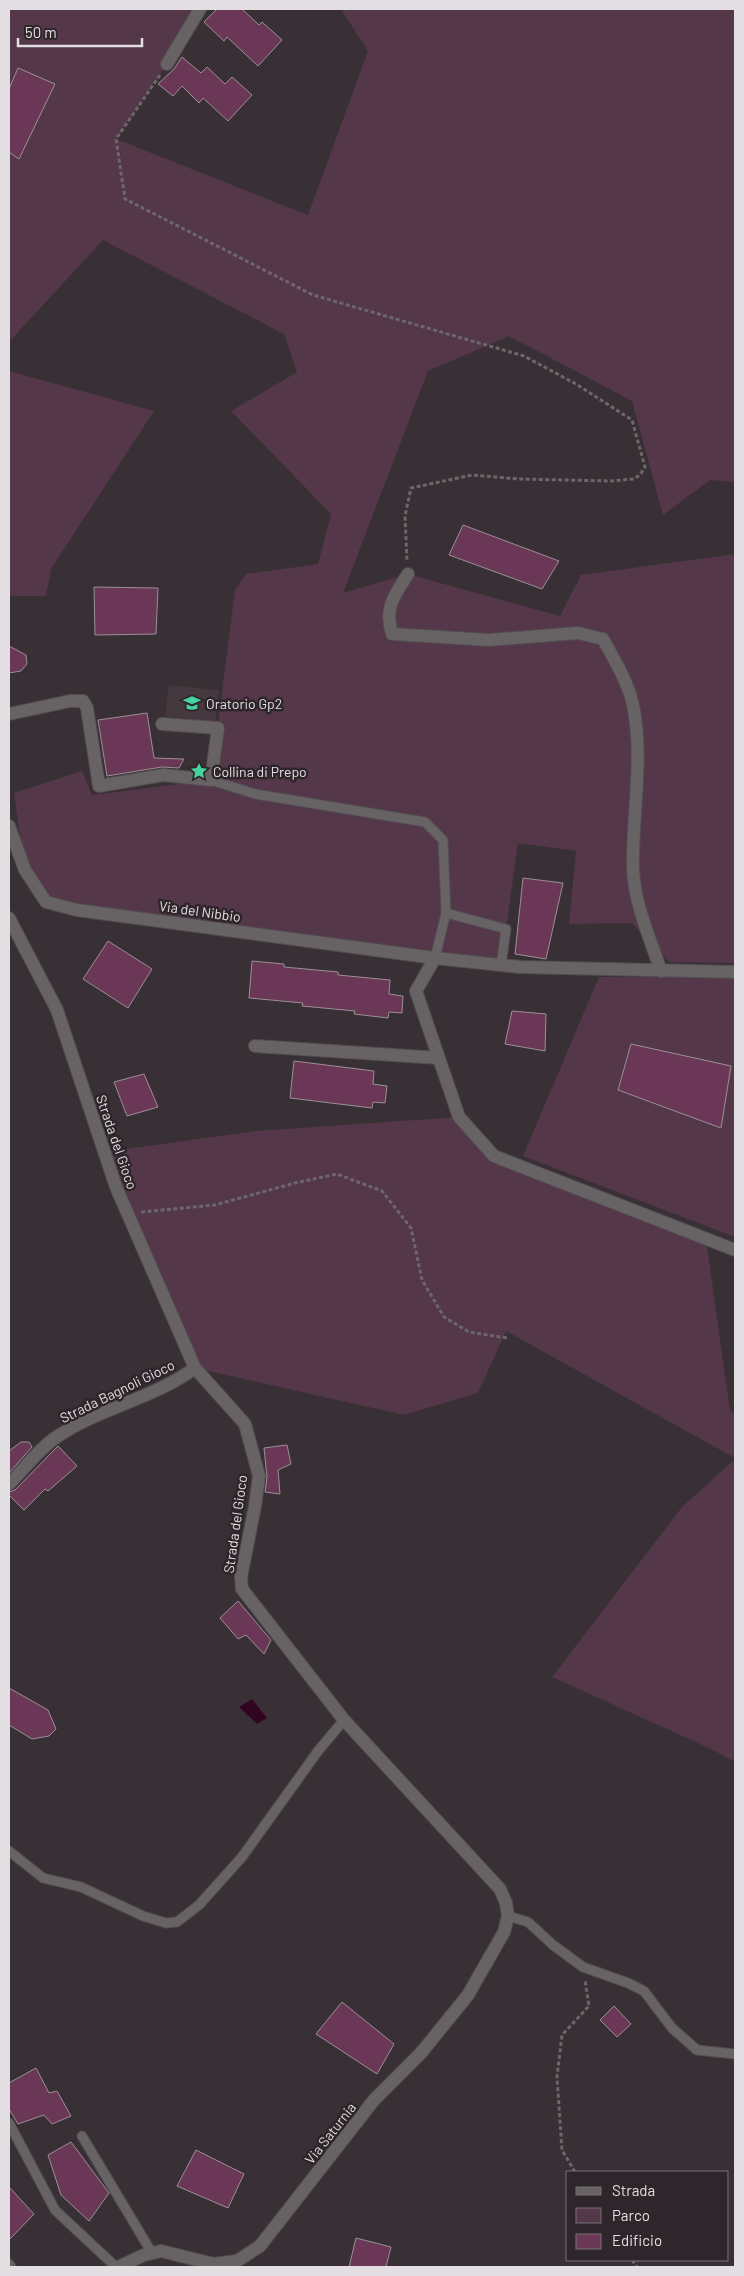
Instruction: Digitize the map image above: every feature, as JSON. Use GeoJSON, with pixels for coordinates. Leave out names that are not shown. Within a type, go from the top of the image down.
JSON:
{"type":"FeatureCollection","features":[{"type":"Feature","properties":{"kind":"street"},"geometry":{"type":"LineString","coordinates":[[167,64],[200,9]]}},
{"type":"Feature","properties":{"kind":"street"},"geometry":{"type":"LineString","coordinates":[[408,574],[391,601],[388,620],[392,634],[489,640],[578,633],[603,639],[615,661],[632,703],[638,735],[633,870],[638,902],[661,971]]}},
{"type":"Feature","properties":{"kind":"street"},"geometry":{"type":"LineString","coordinates":[[9,714],[70,701],[83,701],[87,708],[99,786],[164,775],[212,780],[218,728],[162,724]]}},
{"type":"Feature","properties":{"kind":"street","name":"Via del Nibbio"},"geometry":{"type":"LineString","coordinates":[[9,826],[25,870],[46,902],[77,910],[435,958],[501,965],[735,972]]}},
{"type":"Feature","properties":{"kind":"street","name":"Strada del Gioco"},"geometry":{"type":"LineString","coordinates":[[9,918],[57,1010],[116,1187],[195,1368],[245,1424],[259,1476],[241,1577],[242,1589],[344,1720],[500,1889],[506,1903],[508,1916]]}},
{"type":"Feature","properties":{"kind":"street"},"geometry":{"type":"LineString","coordinates":[[435,958],[416,991],[459,1117],[494,1156],[735,1250]]}},
{"type":"Feature","properties":{"kind":"street"},"geometry":{"type":"LineString","coordinates":[[255,1046],[439,1058]]}},
{"type":"Feature","properties":{"kind":"street","name":"Strada Bagnoli Gioco"},"geometry":{"type":"LineString","coordinates":[[9,1484],[54,1438],[90,1419],[181,1378],[195,1368]]}},
{"type":"Feature","properties":{"kind":"street","name":"Via Saturnia"},"geometry":{"type":"LineString","coordinates":[[117,2267],[161,2251],[214,2264],[238,2261],[260,2246],[374,2100],[421,2053],[468,1994],[504,1932],[508,1916]]}},
{"type":"Feature","properties":{"kind":"lane"},"geometry":{"type":"LineString","coordinates":[[212,780],[255,794],[424,822],[443,840],[446,913],[435,958]]}},
{"type":"Feature","properties":{"kind":"lane"},"geometry":{"type":"LineString","coordinates":[[446,913],[506,929],[501,965]]}},
{"type":"Feature","properties":{"kind":"lane"},"geometry":{"type":"LineString","coordinates":[[9,1851],[43,1878],[81,1887],[143,1916],[166,1923],[177,1922],[199,1905],[242,1857],[318,1751],[344,1720]]}},
{"type":"Feature","properties":{"kind":"lane"},"geometry":{"type":"LineString","coordinates":[[508,1916],[528,1922],[553,1945],[583,1967],[628,1983],[644,1991],[672,2028],[697,2050],[735,2054]]}},
{"type":"Feature","properties":{"kind":"lane"},"geometry":{"type":"LineString","coordinates":[[9,2123],[56,2210],[117,2267]]}},
{"type":"Feature","properties":{"kind":"lane"},"geometry":{"type":"LineString","coordinates":[[82,2136],[152,2253]]}},
{"type":"Feature","properties":{"kind":"path"},"geometry":{"type":"LineString","coordinates":[[167,64],[116,139],[125,198],[313,295],[524,356],[576,384],[632,420],[645,467],[640,476],[634,479],[611,482],[568,481],[472,475],[411,488],[405,516],[408,574]]}},
{"type":"Feature","properties":{"kind":"path"},"geometry":{"type":"LineString","coordinates":[[128,1214],[216,1205],[294,1183],[338,1174],[382,1191],[411,1228],[422,1280],[444,1317],[470,1332],[506,1338]]}},
{"type":"Feature","properties":{"kind":"path"},"geometry":{"type":"LineString","coordinates":[[574,2171],[562,2150],[556,2077],[562,2035],[589,2006],[583,1967]]}},
{"type":"Feature","properties":{"kind":"shaded area","name":"Oratorio Gp2"},"geometry":{"type":"Polygon","coordinates":[[[169,685],[219,690],[215,722],[165,716],[169,685]]]}},
{"type":"Feature","properties":{"kind":"shaded area"},"geometry":{"type":"Polygon","coordinates":[[[252,1699],[267,1718],[257,1724],[239,1707],[252,1699]]]}},
{"type":"Feature","properties":{"kind":"green space"},"geometry":{"type":"Polygon","coordinates":[[[9,9],[200,9],[167,64],[116,139],[308,215],[368,51],[341,9],[735,9],[735,482],[710,480],[663,515],[632,401],[509,336],[428,371],[343,593],[408,574],[560,616],[581,575],[735,554],[735,963],[669,962],[632,923],[569,924],[576,851],[518,843],[501,965],[46,902],[25,870],[14,793],[82,771],[92,795],[211,780],[235,590],[246,574],[318,564],[331,514],[231,411],[297,372],[284,334],[103,240],[9,342],[9,9]]]}},
{"type":"Feature","properties":{"kind":"green space"},"geometry":{"type":"Polygon","coordinates":[[[9,371],[154,411],[51,569],[46,596],[9,596],[9,371]]]}},
{"type":"Feature","properties":{"kind":"green space"},"geometry":{"type":"Polygon","coordinates":[[[599,977],[735,977],[735,1237],[523,1156],[599,977]]]}},
{"type":"Feature","properties":{"kind":"green space"},"geometry":{"type":"Polygon","coordinates":[[[459,1117],[494,1156],[706,1239],[730,1411],[735,1412],[735,1458],[506,1331],[478,1393],[404,1415],[195,1368],[104,1152],[256,1131],[459,1117]]]}},
{"type":"Feature","properties":{"kind":"green space"},"geometry":{"type":"Polygon","coordinates":[[[735,1459],[735,1762],[711,1749],[552,1677],[682,1507],[735,1459]]]}},
{"type":"Feature","properties":{"kind":"building"},"geometry":{"type":"Polygon","coordinates":[[[217,9],[242,9],[259,25],[262,22],[282,40],[258,66],[227,37],[224,41],[204,22],[217,9]]]}},
{"type":"Feature","properties":{"kind":"building"},"geometry":{"type":"Polygon","coordinates":[[[182,57],[201,73],[207,67],[225,84],[232,77],[252,95],[228,121],[203,98],[199,103],[182,86],[173,96],[158,84],[174,69],[182,57]]]}},
{"type":"Feature","properties":{"kind":"building"},"geometry":{"type":"Polygon","coordinates":[[[18,68],[55,84],[19,159],[9,152],[9,89],[18,68]]]}},
{"type":"Feature","properties":{"kind":"building"},"geometry":{"type":"Polygon","coordinates":[[[463,525],[559,561],[542,589],[449,555],[463,525]]]}},
{"type":"Feature","properties":{"kind":"building"},"geometry":{"type":"Polygon","coordinates":[[[94,587],[158,588],[156,634],[95,635],[94,587]]]}},
{"type":"Feature","properties":{"kind":"building"},"geometry":{"type":"Polygon","coordinates":[[[9,646],[26,655],[27,664],[21,671],[9,673],[9,646]]]}},
{"type":"Feature","properties":{"kind":"building"},"geometry":{"type":"Polygon","coordinates":[[[147,713],[154,758],[184,759],[179,768],[162,767],[107,776],[98,720],[147,713]]]}},
{"type":"Feature","properties":{"kind":"building"},"geometry":{"type":"Polygon","coordinates":[[[523,878],[563,883],[546,959],[515,954],[523,878]]]}},
{"type":"Feature","properties":{"kind":"building"},"geometry":{"type":"Polygon","coordinates":[[[108,941],[152,969],[128,1008],[83,979],[108,941]]]}},
{"type":"Feature","properties":{"kind":"building"},"geometry":{"type":"Polygon","coordinates":[[[252,961],[284,964],[284,967],[338,972],[338,975],[390,980],[389,994],[403,996],[402,1013],[389,1012],[388,1018],[354,1014],[355,1011],[302,1006],[303,1003],[249,998],[252,961]]]}},
{"type":"Feature","properties":{"kind":"building"},"geometry":{"type":"Polygon","coordinates":[[[512,1011],[546,1014],[545,1051],[505,1044],[512,1011]]]}},
{"type":"Feature","properties":{"kind":"building"},"geometry":{"type":"Polygon","coordinates":[[[631,1044],[731,1066],[721,1128],[618,1090],[631,1044]]]}},
{"type":"Feature","properties":{"kind":"building"},"geometry":{"type":"Polygon","coordinates":[[[294,1061],[374,1071],[373,1084],[387,1086],[385,1103],[373,1102],[372,1108],[290,1098],[294,1061]]]}},
{"type":"Feature","properties":{"kind":"building"},"geometry":{"type":"Polygon","coordinates":[[[144,1074],[158,1107],[127,1116],[114,1082],[144,1074]]]}},
{"type":"Feature","properties":{"kind":"building"},"geometry":{"type":"Polygon","coordinates":[[[21,1442],[29,1442],[32,1447],[9,1473],[9,1451],[21,1442]]]}},
{"type":"Feature","properties":{"kind":"building"},"geometry":{"type":"Polygon","coordinates":[[[287,1445],[291,1464],[278,1470],[280,1494],[265,1492],[267,1477],[264,1448],[287,1445]]]}},
{"type":"Feature","properties":{"kind":"building"},"geometry":{"type":"Polygon","coordinates":[[[58,1446],[77,1466],[48,1491],[45,1489],[24,1510],[9,1495],[9,1492],[15,1490],[58,1446]]]}},
{"type":"Feature","properties":{"kind":"building"},"geometry":{"type":"Polygon","coordinates":[[[238,1601],[271,1640],[264,1654],[246,1635],[238,1639],[220,1618],[238,1601]]]}},
{"type":"Feature","properties":{"kind":"building"},"geometry":{"type":"Polygon","coordinates":[[[9,1688],[48,1710],[56,1729],[49,1736],[32,1739],[9,1725],[9,1688]]]}},
{"type":"Feature","properties":{"kind":"building"},"geometry":{"type":"Polygon","coordinates":[[[342,2002],[394,2044],[377,2074],[316,2034],[342,2002]]]}},
{"type":"Feature","properties":{"kind":"building"},"geometry":{"type":"Polygon","coordinates":[[[614,2006],[631,2024],[617,2037],[600,2020],[614,2006]]]}},
{"type":"Feature","properties":{"kind":"building"},"geometry":{"type":"Polygon","coordinates":[[[36,2068],[49,2093],[57,2091],[71,2116],[52,2124],[44,2115],[18,2124],[9,2109],[9,2083],[36,2068]]]}},
{"type":"Feature","properties":{"kind":"building"},"geometry":{"type":"Polygon","coordinates":[[[71,2142],[109,2193],[89,2221],[61,2195],[48,2155],[71,2142]]]}},
{"type":"Feature","properties":{"kind":"building"},"geometry":{"type":"Polygon","coordinates":[[[196,2150],[244,2174],[228,2208],[177,2186],[196,2150]]]}},
{"type":"Feature","properties":{"kind":"building"},"geometry":{"type":"Polygon","coordinates":[[[9,2187],[34,2214],[9,2240],[9,2187]]]}},
{"type":"Feature","properties":{"kind":"building"},"geometry":{"type":"Polygon","coordinates":[[[356,2238],[391,2247],[386,2267],[349,2267],[356,2238]]]}},
{"type":"Feature","properties":{"kind":"place","name":"Oratorio Gp2"},"geometry":{"type":"Point","coordinates":[192,703]}},
{"type":"Feature","properties":{"kind":"place","name":"Collina di Prepo"},"geometry":{"type":"Point","coordinates":[199,771]}}]}
